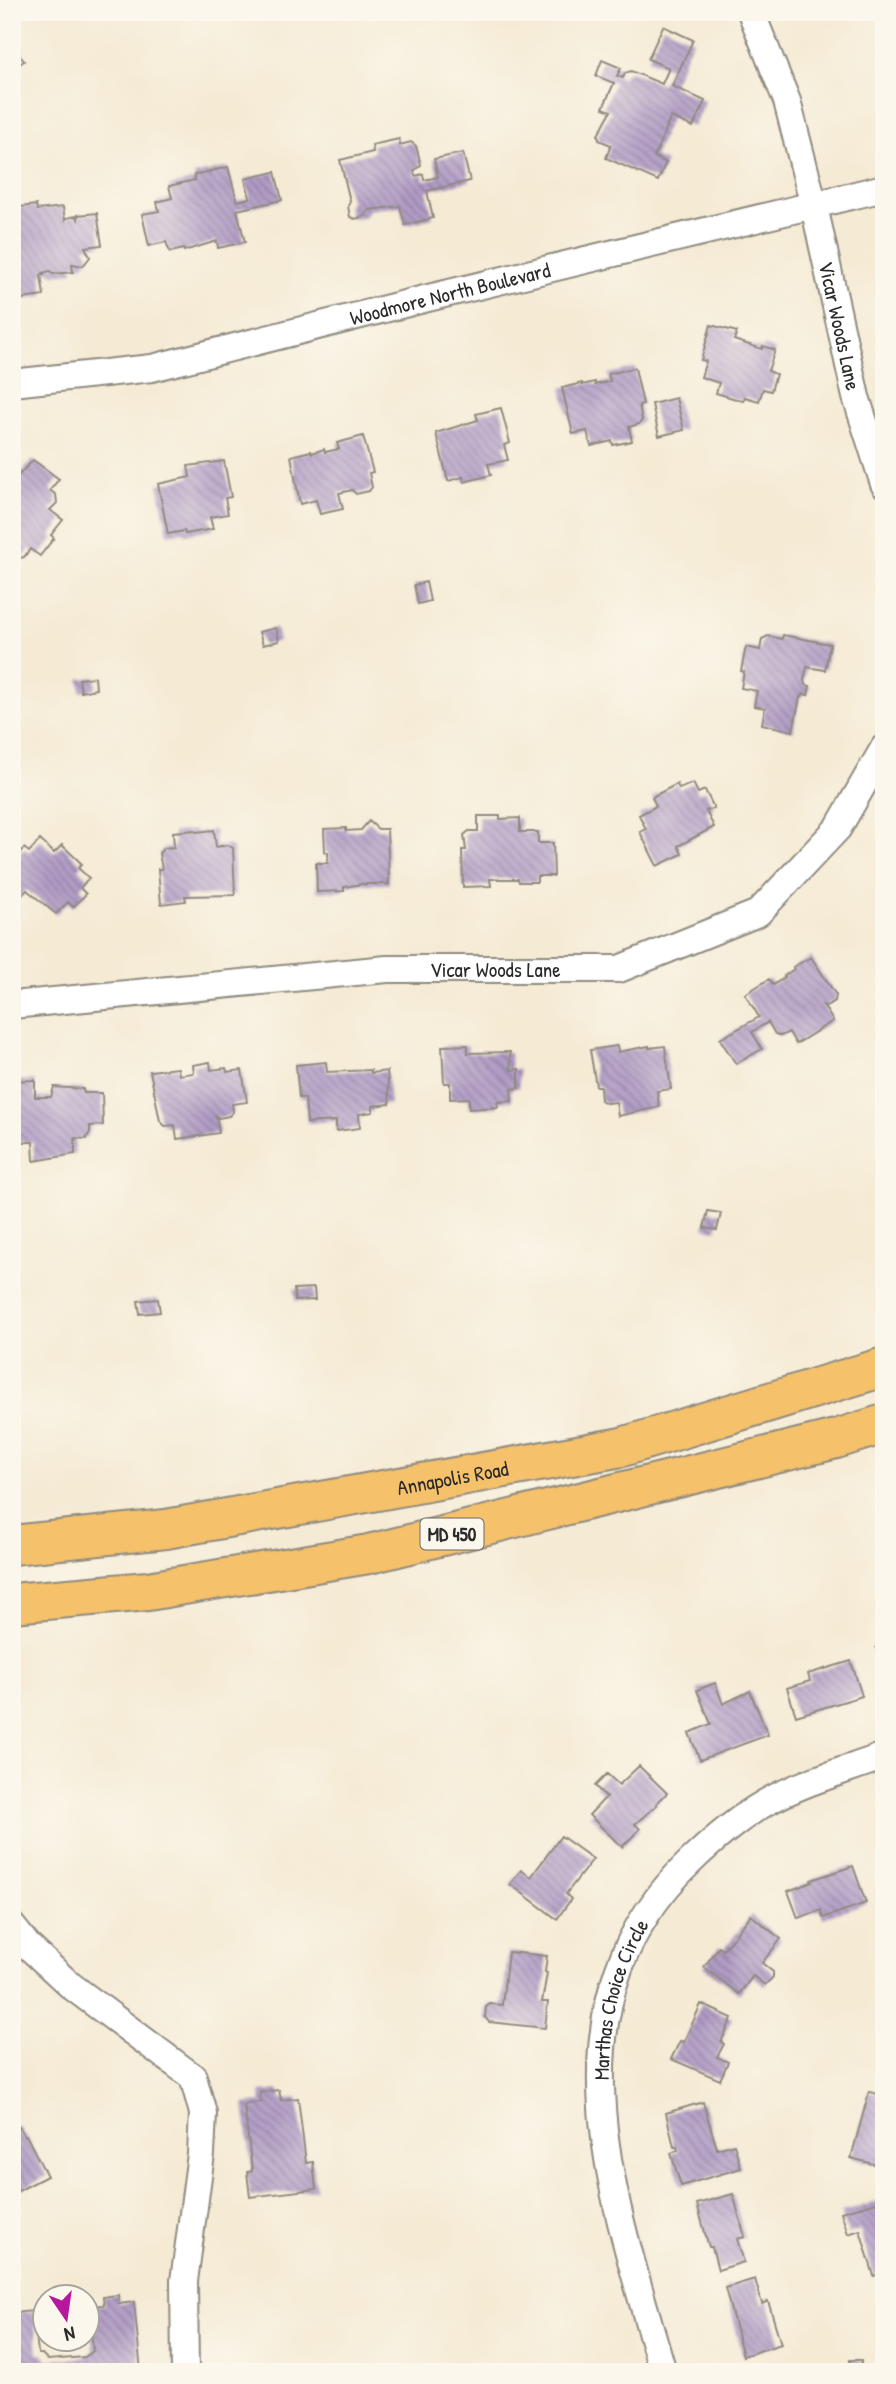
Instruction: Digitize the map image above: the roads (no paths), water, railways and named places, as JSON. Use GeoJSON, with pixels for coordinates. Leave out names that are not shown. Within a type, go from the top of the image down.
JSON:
{"type":"FeatureCollection","features":[{"type":"Feature","properties":{"kind":"main road","name":"Annapolis Road"},"geometry":{"type":"LineString","coordinates":[[12,1545],[166,1529],[622,1447],[884,1367]]}},
{"type":"Feature","properties":{"kind":"main road","name":"MD 450"},"geometry":{"type":"LineString","coordinates":[[12,1602],[148,1591],[369,1554],[836,1439],[884,1424]]}},
{"type":"Feature","properties":{"kind":"street","name":"Vicar Woods Lane"},"geometry":{"type":"LineString","coordinates":[[751,12],[787,101],[814,206],[856,397],[884,485]]}},
{"type":"Feature","properties":{"kind":"street","name":"Woodmore North Boulevard"},"geometry":{"type":"LineString","coordinates":[[12,383],[152,368],[884,188]]}},
{"type":"Feature","properties":{"kind":"street","name":"Vicar Woods Lane"},"geometry":{"type":"LineString","coordinates":[[12,1005],[387,969],[619,969],[758,913],[838,828],[884,748]]}},
{"type":"Feature","properties":{"kind":"street","name":"Marthas Choice Circle"},"geometry":{"type":"LineString","coordinates":[[663,2372],[614,2192],[601,2113],[600,2064],[603,2025],[625,1950],[659,1894],[714,1839],[742,1818],[767,1802],[806,1784],[884,1756]]}},
{"type":"Feature","properties":{"kind":"street"},"geometry":{"type":"LineString","coordinates":[[12,1926],[69,1985],[192,2077],[203,2113],[201,2154],[184,2281],[185,2372]]}}]}
